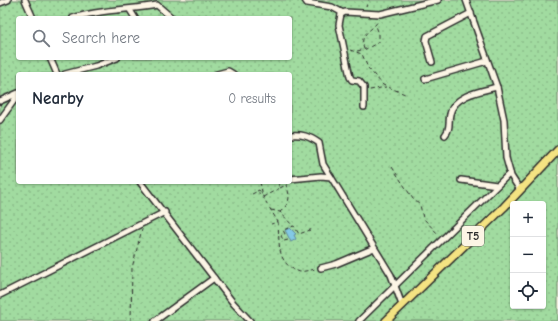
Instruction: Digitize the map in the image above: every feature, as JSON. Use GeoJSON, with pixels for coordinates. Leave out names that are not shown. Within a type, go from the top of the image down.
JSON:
{"type":"FeatureCollection","features":[{"type":"Feature","properties":{"kind":"highway","name":"T5"},"geometry":{"type":"LineString","coordinates":[[386,321],[520,190],[558,150]]}},
{"type":"Feature","properties":{"kind":"street"},"geometry":{"type":"LineString","coordinates":[[0,3],[8,0]]}},
{"type":"Feature","properties":{"kind":"street"},"geometry":{"type":"LineString","coordinates":[[25,0],[32,16]]}},
{"type":"Feature","properties":{"kind":"street"},"geometry":{"type":"LineString","coordinates":[[305,0],[307,3],[332,7],[343,13],[364,14],[380,14],[438,0]]}},
{"type":"Feature","properties":{"kind":"street"},"geometry":{"type":"LineString","coordinates":[[466,0],[497,87],[504,120],[506,158],[510,173],[520,190]]}},
{"type":"Feature","properties":{"kind":"street"},"geometry":{"type":"LineString","coordinates":[[81,16],[96,12],[130,10],[158,5],[170,16]]}},
{"type":"Feature","properties":{"kind":"street"},"geometry":{"type":"LineString","coordinates":[[130,10],[134,16]]}},
{"type":"Feature","properties":{"kind":"street"},"geometry":{"type":"LineString","coordinates":[[343,13],[340,16],[339,25],[350,77],[352,80],[362,84],[364,91],[364,107]]}},
{"type":"Feature","properties":{"kind":"street"},"geometry":{"type":"LineString","coordinates":[[432,62],[426,41],[427,36],[471,13]]}},
{"type":"Feature","properties":{"kind":"street"},"geometry":{"type":"LineString","coordinates":[[51,60],[56,72]]}},
{"type":"Feature","properties":{"kind":"street"},"geometry":{"type":"LineString","coordinates":[[73,72],[112,60]]}},
{"type":"Feature","properties":{"kind":"street"},"geometry":{"type":"LineString","coordinates":[[424,79],[487,61]]}},
{"type":"Feature","properties":{"kind":"street"},"geometry":{"type":"LineString","coordinates":[[445,135],[449,130],[450,115],[456,103],[469,96],[497,87]]}},
{"type":"Feature","properties":{"kind":"street"},"geometry":{"type":"LineString","coordinates":[[0,101],[16,95]]}},
{"type":"Feature","properties":{"kind":"street"},"geometry":{"type":"LineString","coordinates":[[0,120],[16,97]]}},
{"type":"Feature","properties":{"kind":"street"},"geometry":{"type":"LineString","coordinates":[[292,135],[300,134],[311,137],[319,143],[323,164],[396,286],[396,294],[402,305]]}},
{"type":"Feature","properties":{"kind":"street"},"geometry":{"type":"LineString","coordinates":[[360,321],[510,173]]}},
{"type":"Feature","properties":{"kind":"street"},"geometry":{"type":"LineString","coordinates":[[292,179],[321,176],[331,177]]}},
{"type":"Feature","properties":{"kind":"street"},"geometry":{"type":"LineString","coordinates":[[461,180],[497,185]]}},
{"type":"Feature","properties":{"kind":"street"},"geometry":{"type":"LineString","coordinates":[[142,184],[165,212],[243,316],[250,321]]}},
{"type":"Feature","properties":{"kind":"street"},"geometry":{"type":"LineString","coordinates":[[0,295],[165,212]]}},
{"type":"Feature","properties":{"kind":"street"},"geometry":{"type":"LineString","coordinates":[[320,268],[336,264],[374,248]]}},
{"type":"Feature","properties":{"kind":"street"},"geometry":{"type":"LineString","coordinates":[[155,321],[214,278]]}},
{"type":"Feature","properties":{"kind":"path"},"geometry":{"type":"LineString","coordinates":[[364,14],[368,0]]}},
{"type":"Feature","properties":{"kind":"path"},"geometry":{"type":"LineString","coordinates":[[345,50],[357,51],[379,42],[379,34],[376,26],[380,14]]}},
{"type":"Feature","properties":{"kind":"path"},"geometry":{"type":"LineString","coordinates":[[364,49],[363,37],[366,32],[376,26]]}},
{"type":"Feature","properties":{"kind":"path"},"geometry":{"type":"LineString","coordinates":[[357,51],[362,54],[369,70],[387,87],[405,94]]}},
{"type":"Feature","properties":{"kind":"path"},"geometry":{"type":"LineString","coordinates":[[364,91],[387,87]]}},
{"type":"Feature","properties":{"kind":"path"},"geometry":{"type":"LineString","coordinates":[[392,167],[413,199],[420,205],[423,218],[432,230],[444,239]]}},
{"type":"Feature","properties":{"kind":"path"},"geometry":{"type":"LineString","coordinates":[[260,184],[263,197],[278,222],[278,247],[286,264],[300,272],[320,268]]}},
{"type":"Feature","properties":{"kind":"path"},"geometry":{"type":"LineString","coordinates":[[279,184],[280,188]]}},
{"type":"Feature","properties":{"kind":"path"},"geometry":{"type":"LineString","coordinates":[[263,197],[286,185],[290,196],[287,206],[280,212]]}},
{"type":"Feature","properties":{"kind":"path"},"geometry":{"type":"LineString","coordinates":[[252,194],[259,190],[262,194]]}},
{"type":"Feature","properties":{"kind":"path"},"geometry":{"type":"LineString","coordinates":[[283,215],[284,209]]}},
{"type":"Feature","properties":{"kind":"path"},"geometry":{"type":"LineString","coordinates":[[271,210],[280,212],[300,234],[312,229]]}},
{"type":"Feature","properties":{"kind":"path"},"geometry":{"type":"LineString","coordinates":[[271,224],[278,222]]}},
{"type":"Feature","properties":{"kind":"path"},"geometry":{"type":"LineString","coordinates":[[131,321],[130,300],[134,257],[144,223]]}},
{"type":"Feature","properties":{"kind":"path"},"geometry":{"type":"LineString","coordinates":[[288,240],[284,241],[281,236],[285,234],[282,230],[294,226]]}},
{"type":"Feature","properties":{"kind":"green space"},"geometry":{"type":"Polygon","coordinates":[[[0,0],[558,0],[558,321],[0,321],[0,0]]]}},
{"type":"Feature","properties":{"kind":"water"},"geometry":{"type":"Polygon","coordinates":[[[290,228],[296,234],[294,235],[296,239],[291,242],[285,230],[290,228]]]}}]}
